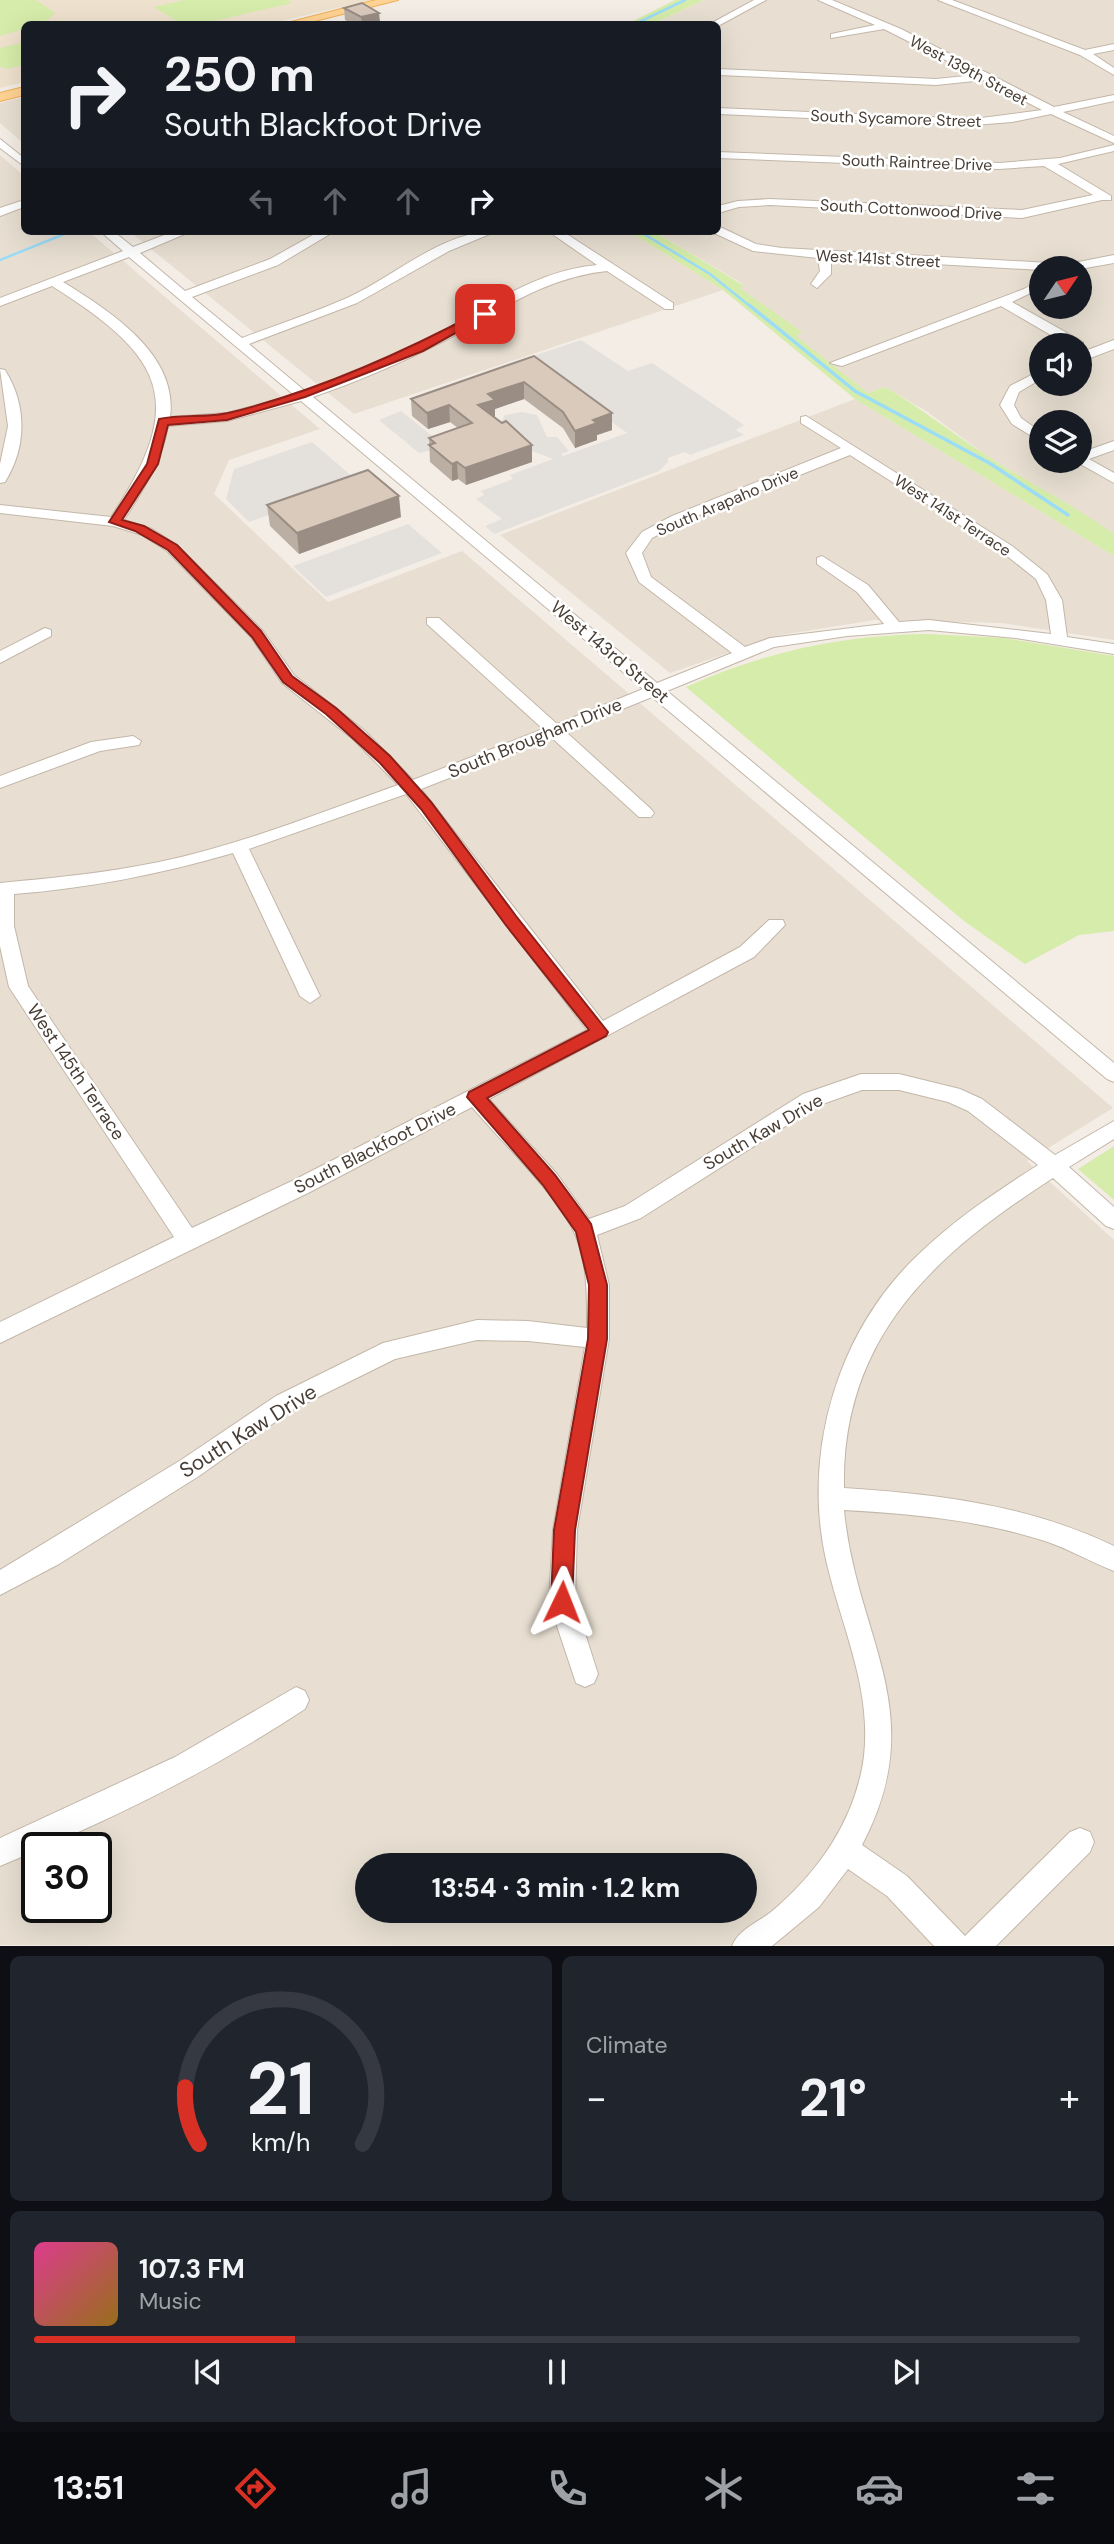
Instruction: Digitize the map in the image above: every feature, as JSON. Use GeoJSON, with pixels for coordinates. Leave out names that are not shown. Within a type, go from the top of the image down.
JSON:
{"type":"FeatureCollection","features":[{"type":"Feature","properties":{"kind":"main road"},"geometry":{"type":"LineString","coordinates":[[302,21],[392,0]]}},
{"type":"Feature","properties":{"kind":"main road"},"geometry":{"type":"LineString","coordinates":[[0,91],[21,86]]}},
{"type":"Feature","properties":{"kind":"main road"},"geometry":{"type":"LineString","coordinates":[[0,97],[21,92]]}},
{"type":"Feature","properties":{"kind":"street"},"geometry":{"type":"LineString","coordinates":[[721,21],[761,0]]}},
{"type":"Feature","properties":{"kind":"street","name":"West 139th Street"},"geometry":{"type":"LineString","coordinates":[[823,0],[882,26],[1049,111],[1114,140]]}},
{"type":"Feature","properties":{"kind":"street"},"geometry":{"type":"LineString","coordinates":[[943,0],[1084,53],[1114,72]]}},
{"type":"Feature","properties":{"kind":"street"},"geometry":{"type":"LineString","coordinates":[[988,18],[1005,12]]}},
{"type":"Feature","properties":{"kind":"street"},"geometry":{"type":"LineString","coordinates":[[835,36],[882,26]]}},
{"type":"Feature","properties":{"kind":"street"},"geometry":{"type":"LineString","coordinates":[[1084,53],[1114,47]]}},
{"type":"Feature","properties":{"kind":"street"},"geometry":{"type":"LineString","coordinates":[[721,72],[936,82],[982,77]]}},
{"type":"Feature","properties":{"kind":"street","name":"South Sycamore Street"},"geometry":{"type":"LineString","coordinates":[[721,111],[974,122],[1012,119],[1114,98]]}},
{"type":"Feature","properties":{"kind":"street"},"geometry":{"type":"LineString","coordinates":[[0,142],[21,160]]}},
{"type":"Feature","properties":{"kind":"street","name":"South Raintree Drive"},"geometry":{"type":"LineString","coordinates":[[721,155],[970,166],[1046,162],[1114,148]]}},
{"type":"Feature","properties":{"kind":"street"},"geometry":{"type":"LineString","coordinates":[[1046,162],[1108,199]]}},
{"type":"Feature","properties":{"kind":"street","name":"South Cottonwood Drive"},"geometry":{"type":"LineString","coordinates":[[721,209],[738,204],[770,202],[1023,214],[1108,199]]}},
{"type":"Feature","properties":{"kind":"street"},"geometry":{"type":"LineString","coordinates":[[0,212],[21,204]]}},
{"type":"Feature","properties":{"kind":"street","name":"West 141st Street"},"geometry":{"type":"LineString","coordinates":[[721,231],[765,250],[1029,266]]}},
{"type":"Feature","properties":{"kind":"street","name":"West 143rd Street"},"geometry":{"type":"LineString","coordinates":[[111,235],[1114,1074]]}},
{"type":"Feature","properties":{"kind":"street"},"geometry":{"type":"LineString","coordinates":[[0,302],[175,235]]}},
{"type":"Feature","properties":{"kind":"street"},"geometry":{"type":"LineString","coordinates":[[183,296],[274,262],[322,235]]}},
{"type":"Feature","properties":{"kind":"street"},"geometry":{"type":"LineString","coordinates":[[240,343],[353,300],[444,248],[480,235]]}},
{"type":"Feature","properties":{"kind":"street"},"geometry":{"type":"LineString","coordinates":[[560,235],[669,306]]}},
{"type":"Feature","properties":{"kind":"street"},"geometry":{"type":"LineString","coordinates":[[817,284],[825,274],[827,262],[823,255]]}},
{"type":"Feature","properties":{"kind":"street","name":"West 141st Street"},"geometry":{"type":"LineString","coordinates":[[1092,264],[1114,259]]}},
{"type":"Feature","properties":{"kind":"street"},"geometry":{"type":"LineString","coordinates":[[163,422],[227,417],[301,394],[419,348],[529,288],[591,267],[610,267]]}},
{"type":"Feature","properties":{"kind":"street"},"geometry":{"type":"LineString","coordinates":[[52,281],[111,316],[139,344],[159,381],[163,422],[153,464],[115,522]]}},
{"type":"Feature","properties":{"kind":"street"},"geometry":{"type":"LineString","coordinates":[[836,363],[1002,302],[1029,288]]}},
{"type":"Feature","properties":{"kind":"street"},"geometry":{"type":"LineString","coordinates":[[1002,302],[1058,333]]}},
{"type":"Feature","properties":{"kind":"street"},"geometry":{"type":"LineString","coordinates":[[1092,353],[1114,344]]}},
{"type":"Feature","properties":{"kind":"street"},"geometry":{"type":"LineString","coordinates":[[0,373],[10,392],[16,416],[11,453],[0,479]]}},
{"type":"Feature","properties":{"kind":"street"},"geometry":{"type":"LineString","coordinates":[[1029,380],[1013,388],[1007,399],[1009,412],[1029,430]]}},
{"type":"Feature","properties":{"kind":"street","name":"West 141st Terrace"},"geometry":{"type":"LineString","coordinates":[[806,420],[1007,550],[1042,577],[1054,600],[1060,640]]}},
{"type":"Feature","properties":{"kind":"street"},"geometry":{"type":"LineString","coordinates":[[1092,454],[1114,445]]}},
{"type":"Feature","properties":{"kind":"street","name":"South Arapaho Drive"},"geometry":{"type":"LineString","coordinates":[[742,653],[644,579],[634,553],[647,535],[677,519],[852,449]]}},
{"type":"Feature","properties":{"kind":"street"},"geometry":{"type":"LineString","coordinates":[[1092,466],[1114,480]]}},
{"type":"Feature","properties":{"kind":"street"},"geometry":{"type":"LineString","coordinates":[[0,509],[115,522],[140,528],[172,548],[257,634],[288,679],[359,734],[410,787],[600,1032]]}},
{"type":"Feature","properties":{"kind":"street"},"geometry":{"type":"LineString","coordinates":[[822,561],[849,576],[880,603],[894,627]]}},
{"type":"Feature","properties":{"kind":"street"},"geometry":{"type":"LineString","coordinates":[[433,621],[645,813]]}},
{"type":"Feature","properties":{"kind":"street","name":"South Brougham Drive"},"geometry":{"type":"LineString","coordinates":[[3,889],[119,876],[239,846],[410,787],[554,732],[769,643],[929,625],[1114,649]]}},
{"type":"Feature","properties":{"kind":"street"},"geometry":{"type":"LineString","coordinates":[[0,658],[45,633]]}},
{"type":"Feature","properties":{"kind":"street"},"geometry":{"type":"LineString","coordinates":[[0,782],[97,746],[133,741]]}},
{"type":"Feature","properties":{"kind":"street"},"geometry":{"type":"LineString","coordinates":[[239,846],[310,996]]}},
{"type":"Feature","properties":{"kind":"street","name":"West 145th Terrace"},"geometry":{"type":"LineString","coordinates":[[3,889],[5,926],[19,987],[188,1240]]}},
{"type":"Feature","properties":{"kind":"street","name":"South Blackfoot Drive"},"geometry":{"type":"LineString","coordinates":[[0,1334],[600,1032],[747,952],[776,925]]}},
{"type":"Feature","properties":{"kind":"street","name":"South Kaw Drive"},"geometry":{"type":"LineString","coordinates":[[585,1230],[634,1212],[810,1100],[860,1082],[899,1082],[953,1096],[975,1105],[1055,1167],[1114,1220]]}},
{"type":"Feature","properties":{"kind":"street"},"geometry":{"type":"LineString","coordinates":[[475,1097],[549,1180],[585,1230],[598,1285],[598,1339],[574,1463],[562,1578],[562,1602],[585,1674]]}},
{"type":"Feature","properties":{"kind":"street"},"geometry":{"type":"LineString","coordinates":[[746,1945],[784,1920],[818,1887],[845,1850],[865,1807],[876,1770],[879,1728],[873,1677],[841,1569],[831,1498],[831,1466],[839,1407],[853,1368],[878,1319],[901,1286],[929,1256],[959,1231],[1114,1129]]}},
{"type":"Feature","properties":{"kind":"street","name":"South Kaw Drive"},"geometry":{"type":"LineString","coordinates":[[0,1583],[50,1556],[178,1476],[284,1403],[391,1350],[477,1330],[528,1331],[598,1339]]}},
{"type":"Feature","properties":{"kind":"street"},"geometry":{"type":"LineString","coordinates":[[831,1498],[930,1504],[1001,1516],[1072,1539],[1114,1559]]}},
{"type":"Feature","properties":{"kind":"street"},"geometry":{"type":"LineString","coordinates":[[0,1852],[185,1767],[230,1743],[296,1700]]}},
{"type":"Feature","properties":{"kind":"street"},"geometry":{"type":"LineString","coordinates":[[975,1945],[1080,1842]]}},
{"type":"Feature","properties":{"kind":"street"},"geometry":{"type":"LineString","coordinates":[[845,1850],[897,1886],[955,1945]]}},
{"type":"Feature","properties":{"kind":"shaded area"},"geometry":{"type":"Polygon","coordinates":[[[0,0],[371,0],[281,21],[21,21],[21,83],[0,88],[0,0]]]}},
{"type":"Feature","properties":{"kind":"shaded area"},"geometry":{"type":"Polygon","coordinates":[[[704,0],[818,0],[926,48],[1006,92],[1114,143],[1114,534],[987,456],[926,411],[885,387],[868,393],[795,336],[801,332],[740,289],[743,284],[660,235],[721,235],[721,21],[659,21],[704,0]]]}},
{"type":"Feature","properties":{"kind":"shaded area"},"geometry":{"type":"Polygon","coordinates":[[[832,0],[1114,0],[1114,136],[1043,104],[832,0]]]}},
{"type":"Feature","properties":{"kind":"shaded area"},"geometry":{"type":"Polygon","coordinates":[[[21,98],[21,141],[0,123],[0,103],[21,98]]]}},
{"type":"Feature","properties":{"kind":"shaded area"},"geometry":{"type":"Polygon","coordinates":[[[0,155],[21,173],[21,235],[93,235],[320,429],[229,460],[214,494],[328,602],[462,551],[1113,1108],[1027,1161],[1114,1240],[1114,1945],[0,1945],[0,155]]]}},
{"type":"Feature","properties":{"kind":"shaded area"},"geometry":{"type":"Polygon","coordinates":[[[134,235],[634,235],[723,290],[354,414],[134,235]]]}},
{"type":"Feature","properties":{"kind":"shaded area"},"geometry":{"type":"Polygon","coordinates":[[[581,340],[628,371],[652,363],[744,425],[736,430],[744,435],[690,455],[685,452],[668,458],[668,462],[659,471],[494,534],[485,526],[502,519],[476,499],[484,495],[481,491],[513,479],[510,475],[553,459],[532,451],[500,424],[505,415],[522,412],[537,415],[547,437],[557,437],[569,451],[561,454],[563,456],[627,433],[524,359],[581,340]]]}},
{"type":"Feature","properties":{"kind":"shaded area"},"geometry":{"type":"Polygon","coordinates":[[[855,399],[1114,556],[1114,640],[1001,623],[875,620],[781,635],[670,673],[500,535],[855,399]]]}},
{"type":"Feature","properties":{"kind":"shaded area"},"geometry":{"type":"Polygon","coordinates":[[[401,411],[441,443],[437,449],[419,453],[379,420],[401,411]]]}},
{"type":"Feature","properties":{"kind":"shaded area"},"geometry":{"type":"Polygon","coordinates":[[[312,442],[360,483],[249,522],[226,499],[234,469],[312,442]]]}},
{"type":"Feature","properties":{"kind":"shaded area"},"geometry":{"type":"Polygon","coordinates":[[[408,524],[442,553],[326,597],[293,566],[408,524]]]}},
{"type":"Feature","properties":{"kind":"green space"},"geometry":{"type":"Polygon","coordinates":[[[0,0],[36,0],[55,13],[45,21],[21,21],[21,30],[0,36],[0,0]]]}},
{"type":"Feature","properties":{"kind":"green space"},"geometry":{"type":"Polygon","coordinates":[[[185,0],[287,0],[292,3],[214,21],[176,21],[154,7],[185,0]]]}},
{"type":"Feature","properties":{"kind":"green space"},"geometry":{"type":"Polygon","coordinates":[[[675,0],[704,0],[659,21],[633,21],[675,0]]]}},
{"type":"Feature","properties":{"kind":"green space"},"geometry":{"type":"Polygon","coordinates":[[[21,43],[21,66],[5,69],[0,66],[0,48],[21,43]]]}},
{"type":"Feature","properties":{"kind":"green space"},"geometry":{"type":"Polygon","coordinates":[[[634,235],[660,235],[743,285],[741,289],[802,332],[796,336],[868,393],[885,387],[989,457],[1114,534],[1114,556],[855,399],[723,290],[634,235]]]}},
{"type":"Feature","properties":{"kind":"green space"},"geometry":{"type":"Polygon","coordinates":[[[928,634],[1004,638],[1114,656],[1114,931],[1079,935],[1025,964],[964,921],[686,687],[744,664],[804,648],[865,638],[928,634]]]}},
{"type":"Feature","properties":{"kind":"green space"},"geometry":{"type":"Polygon","coordinates":[[[1114,1146],[1114,1200],[1078,1169],[1114,1146]]]}},
{"type":"Feature","properties":{"kind":"building"},"geometry":{"type":"Polygon","coordinates":[[[362,3],[379,13],[361,17],[344,8],[362,3]]]}},
{"type":"Feature","properties":{"kind":"building"},"geometry":{"type":"Polygon","coordinates":[[[534,356],[612,413],[593,420],[597,423],[575,431],[563,412],[524,382],[488,394],[495,400],[478,405],[502,423],[506,421],[532,445],[465,468],[457,462],[452,464],[429,445],[435,443],[429,438],[472,423],[449,405],[427,413],[411,399],[534,356]]]}},
{"type":"Feature","properties":{"kind":"building"},"geometry":{"type":"Polygon","coordinates":[[[368,470],[399,496],[297,533],[267,505],[368,470]]]}},
{"type":"Feature","properties":{"kind":"waterway"},"geometry":{"type":"LineString","coordinates":[[641,21],[685,0]]}},
{"type":"Feature","properties":{"kind":"waterway"},"geometry":{"type":"LineString","coordinates":[[0,260],[62,235]]}},
{"type":"Feature","properties":{"kind":"waterway"},"geometry":{"type":"LineString","coordinates":[[646,235],[710,274],[751,307]]}},
{"type":"Feature","properties":{"kind":"waterway"},"geometry":{"type":"LineString","coordinates":[[749,305],[855,391],[991,464],[1068,515]]}},
{"type":"Feature","properties":{"kind":"route"},"geometry":{"type":"LineString","coordinates":[[485,314],[385,363],[301,394],[227,417],[163,422],[153,464],[115,522],[140,528],[172,548],[257,634],[288,679],[359,734],[385,760],[426,806],[510,920],[600,1032],[475,1097],[549,1180],[585,1230],[598,1285],[598,1339],[574,1463],[565,1530],[562,1602]]}}]}
